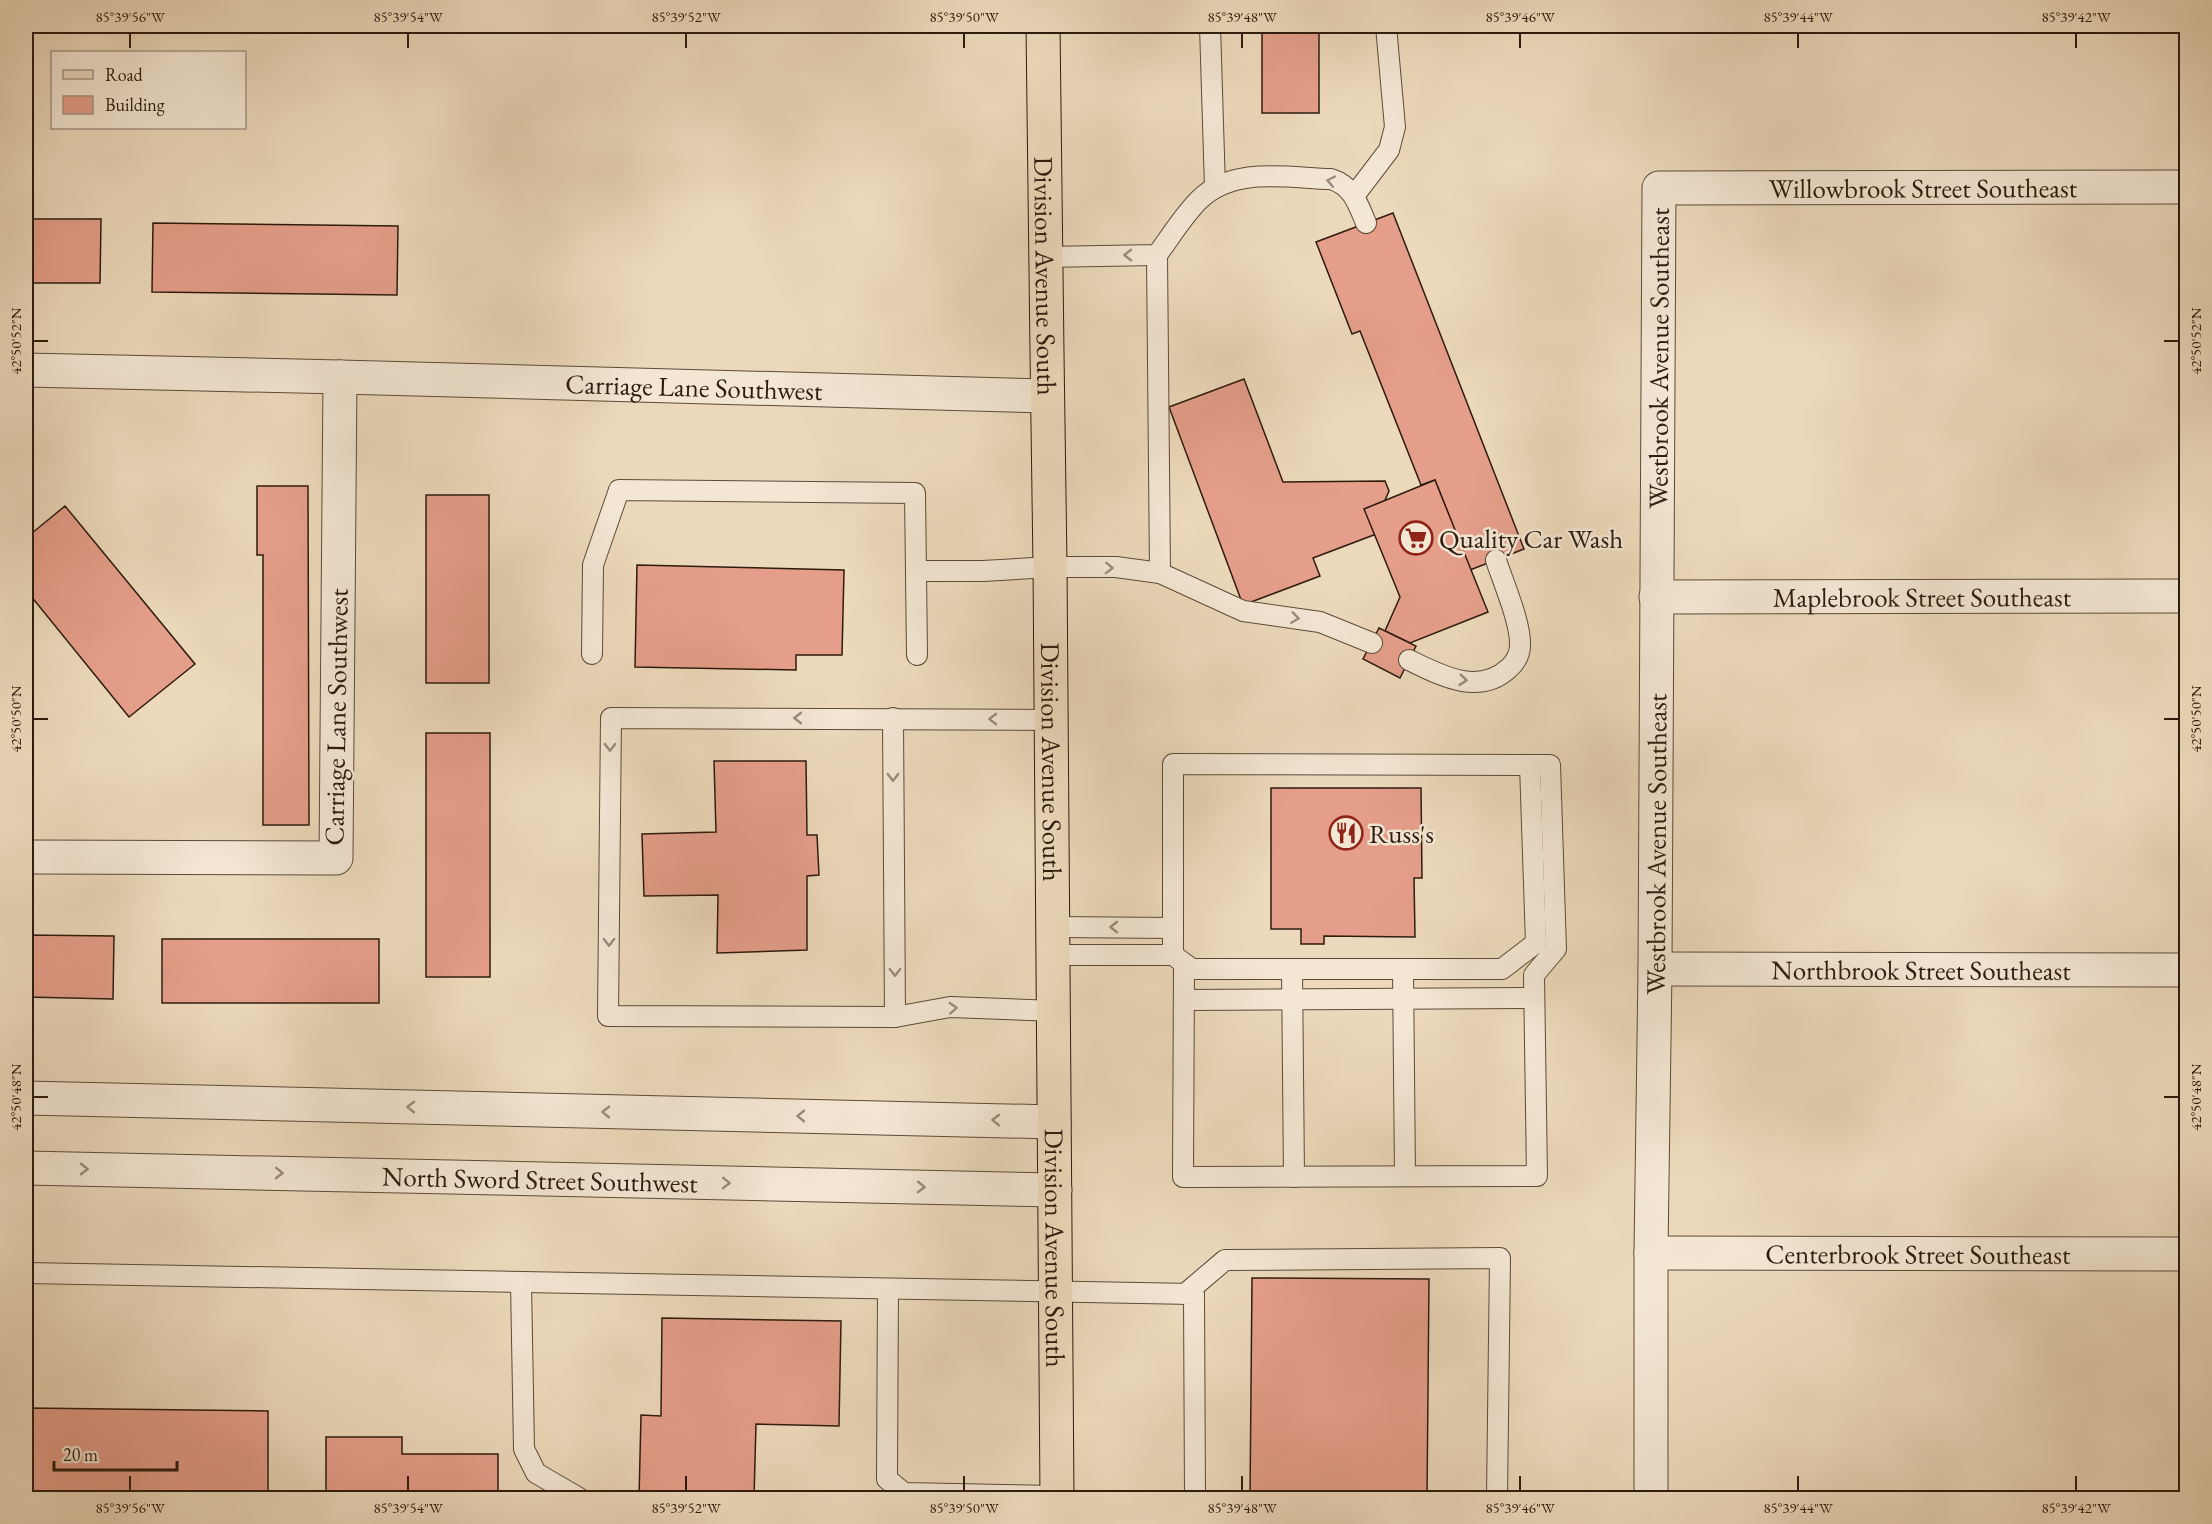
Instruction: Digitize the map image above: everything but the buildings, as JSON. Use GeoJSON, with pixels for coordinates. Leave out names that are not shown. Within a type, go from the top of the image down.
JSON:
{"type":"FeatureCollection","features":[{"type":"Feature","properties":{"kind":"main road","name":"Division Avenue South"},"geometry":{"type":"LineString","coordinates":[[1043,26],[1044,257],[1055,1011],[1058,1497]]}},
{"type":"Feature","properties":{"kind":"street","name":"Willowbrook Street Southeast"},"geometry":{"type":"LineString","coordinates":[[1659,188],[2187,187]]}},
{"type":"Feature","properties":{"kind":"street","name":"Westbrook Avenue Southeast"},"geometry":{"type":"LineString","coordinates":[[1651,1498],[1659,188]]}},
{"type":"Feature","properties":{"kind":"street","name":"Carriage Lane Southwest"},"geometry":{"type":"LineString","coordinates":[[26,370],[1047,396]]}},
{"type":"Feature","properties":{"kind":"street","name":"Carriage Lane Southwest"},"geometry":{"type":"LineString","coordinates":[[26,857],[336,858],[340,377]]}},
{"type":"Feature","properties":{"kind":"street","name":"Maplebrook Street Southeast"},"geometry":{"type":"LineString","coordinates":[[1656,597],[2187,596]]}},
{"type":"Feature","properties":{"kind":"street","name":"Northbrook Street Southeast"},"geometry":{"type":"LineString","coordinates":[[1655,969],[2187,970]]}},
{"type":"Feature","properties":{"kind":"street"},"geometry":{"type":"LineString","coordinates":[[26,1098],[1054,1122]]}},
{"type":"Feature","properties":{"kind":"street","name":"North Sword Street Southwest"},"geometry":{"type":"LineString","coordinates":[[26,1168],[1055,1190]]}},
{"type":"Feature","properties":{"kind":"street","name":"Centerbrook Street Southeast"},"geometry":{"type":"LineString","coordinates":[[1651,1253],[2187,1254]]}},
{"type":"Feature","properties":{"kind":"lane"},"geometry":{"type":"LineString","coordinates":[[1210,26],[1215,188]]}},
{"type":"Feature","properties":{"kind":"lane"},"geometry":{"type":"LineString","coordinates":[[1354,195],[1389,150],[1395,127],[1386,26]]}},
{"type":"Feature","properties":{"kind":"lane"},"geometry":{"type":"LineString","coordinates":[[1160,573],[1157,255],[1194,206],[1215,188],[1236,178],[1331,179],[1340,182],[1354,195],[1366,223]]}},
{"type":"Feature","properties":{"kind":"lane"},"geometry":{"type":"LineString","coordinates":[[1044,257],[1157,255]]}},
{"type":"Feature","properties":{"kind":"lane"},"geometry":{"type":"LineString","coordinates":[[592,654],[593,565],[619,490],[915,493],[917,655]]}},
{"type":"Feature","properties":{"kind":"lane"},"geometry":{"type":"LineString","coordinates":[[1409,660],[1449,679],[1482,682],[1499,677],[1516,663],[1520,645],[1516,624],[1496,560]]}},
{"type":"Feature","properties":{"kind":"lane"},"geometry":{"type":"LineString","coordinates":[[916,571],[1116,567],[1160,573],[1243,611],[1320,622],[1372,643]]}},
{"type":"Feature","properties":{"kind":"lane"},"geometry":{"type":"LineString","coordinates":[[1052,720],[611,718],[608,1016],[895,1017],[950,1007],[1055,1011]]}},
{"type":"Feature","properties":{"kind":"lane"},"geometry":{"type":"LineString","coordinates":[[893,718],[895,1017]]}},
{"type":"Feature","properties":{"kind":"lane"},"geometry":{"type":"LineString","coordinates":[[1173,764],[1530,765],[1550,765],[1556,949],[1534,975],[1537,1176],[1183,1178],[1184,1000],[1173,928],[1173,764]]}},
{"type":"Feature","properties":{"kind":"lane"},"geometry":{"type":"LineString","coordinates":[[1054,941],[1178,959],[1192,969],[1502,969],[1536,943],[1530,765]]}},
{"type":"Feature","properties":{"kind":"lane"},"geometry":{"type":"LineString","coordinates":[[1054,941],[1173,928]]}},
{"type":"Feature","properties":{"kind":"lane"},"geometry":{"type":"LineString","coordinates":[[1292,969],[1294,1177]]}},
{"type":"Feature","properties":{"kind":"lane"},"geometry":{"type":"LineString","coordinates":[[1403,969],[1405,1176]]}},
{"type":"Feature","properties":{"kind":"lane"},"geometry":{"type":"LineString","coordinates":[[1184,1000],[1534,998]]}},
{"type":"Feature","properties":{"kind":"lane"},"geometry":{"type":"LineString","coordinates":[[1185,1294],[1225,1260],[1500,1258],[1497,1498]]}},
{"type":"Feature","properties":{"kind":"lane"},"geometry":{"type":"LineString","coordinates":[[26,1273],[1194,1294],[1195,1498]]}},
{"type":"Feature","properties":{"kind":"lane"},"geometry":{"type":"LineString","coordinates":[[521,1283],[524,1449],[536,1473],[579,1498]]}},
{"type":"Feature","properties":{"kind":"lane"},"geometry":{"type":"LineString","coordinates":[[888,1290],[887,1479],[904,1493],[1058,1497]]}},
{"type":"Feature","properties":{"kind":"place","name":"Quality Car Wash"},"geometry":{"type":"Point","coordinates":[1416,538]}},
{"type":"Feature","properties":{"kind":"place","name":"Russ's"},"geometry":{"type":"Point","coordinates":[1346,833]}}]}
